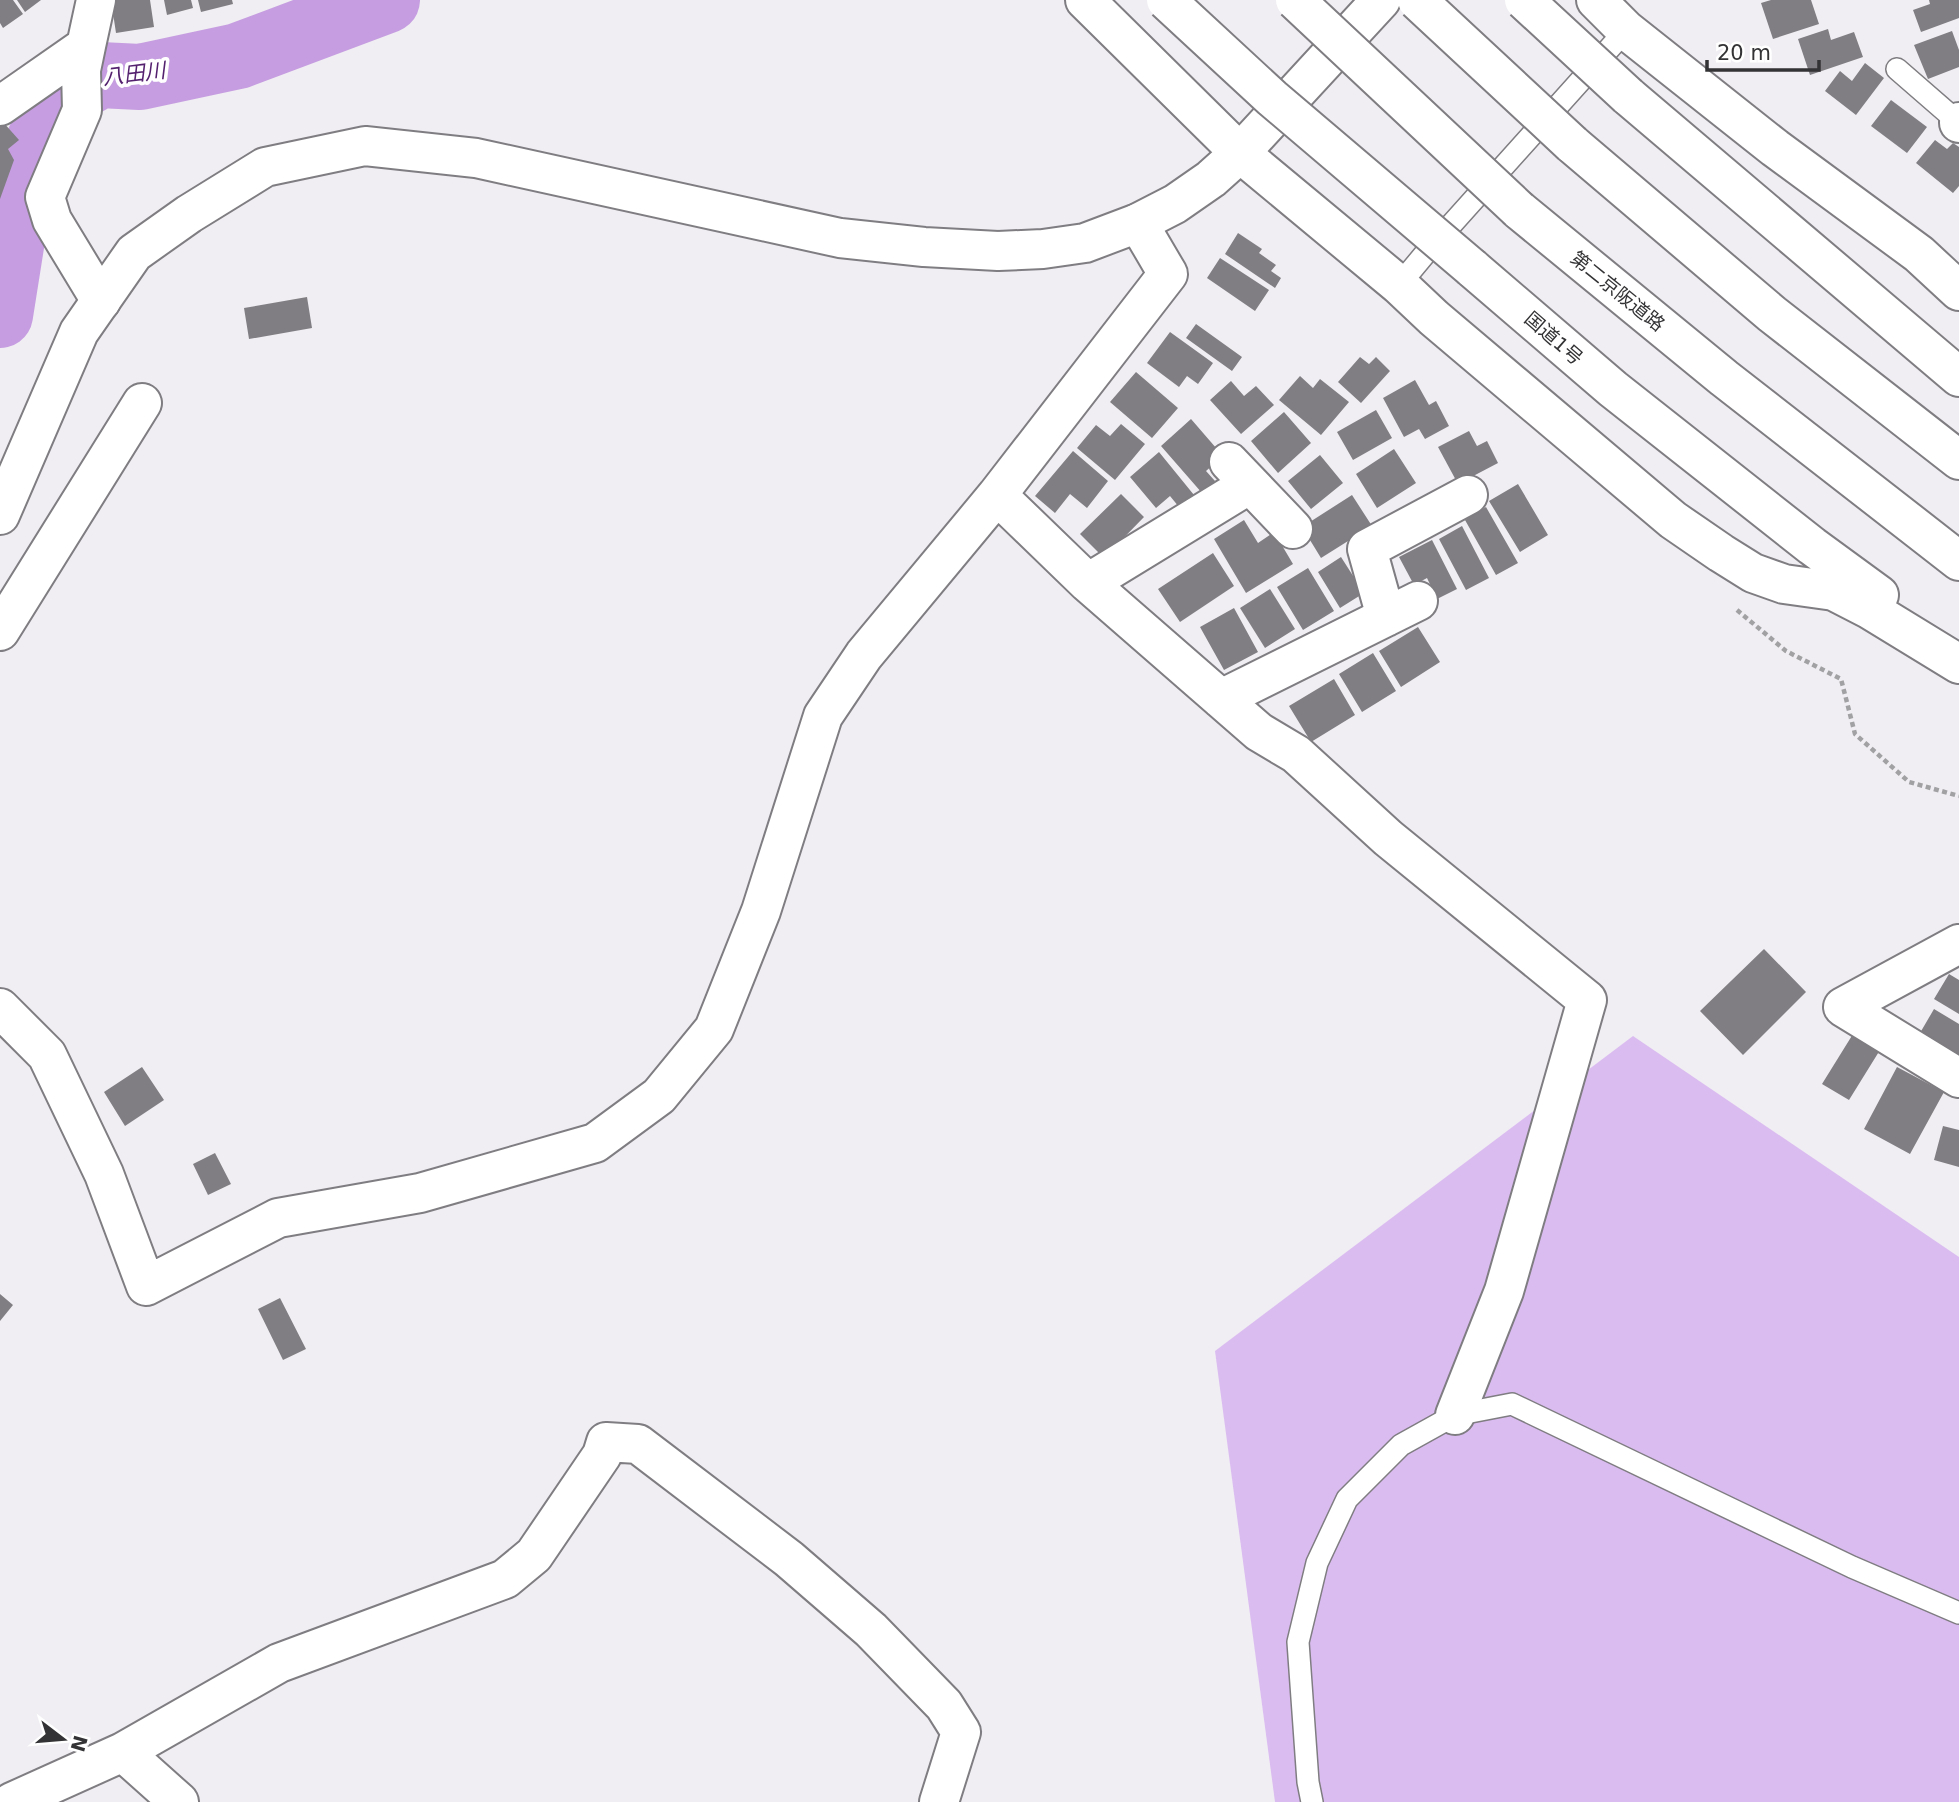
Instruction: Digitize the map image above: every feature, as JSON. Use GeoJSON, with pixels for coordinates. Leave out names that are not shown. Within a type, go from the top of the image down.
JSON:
{"type":"FeatureCollection","features":[{"type":"Feature","properties":{"kind":"main road"},"geometry":{"type":"LineString","coordinates":[[96,0],[83,58],[82,110],[45,197],[52,220],[101,301]]}},
{"type":"Feature","properties":{"kind":"main road"},"geometry":{"type":"LineString","coordinates":[[1085,0],[1240,153],[1399,285],[1434,318],[1673,520],[1753,573],[1784,584],[1834,591],[1869,609],[1959,664]]}},
{"type":"Feature","properties":{"kind":"main road","name":"国道1号"},"geometry":{"type":"LineString","coordinates":[[1166,0],[1272,98],[1613,389],[1812,545],[1959,655]]}},
{"type":"Feature","properties":{"kind":"main road","name":"第二京阪道路"},"geometry":{"type":"LineString","coordinates":[[1294,0],[1519,210],[1724,378],[1959,561]]}},
{"type":"Feature","properties":{"kind":"main road"},"geometry":{"type":"LineString","coordinates":[[0,514],[79,332],[134,253],[189,214],[265,167],[365,146],[476,158],[839,237],[924,247],[998,251],[1085,243],[1138,223],[1175,204],[1212,179],[1240,153],[1381,0]]}},
{"type":"Feature","properties":{"kind":"main road"},"geometry":{"type":"LineString","coordinates":[[1417,0],[1572,144],[1772,314],[1959,460]]}},
{"type":"Feature","properties":{"kind":"main road"},"geometry":{"type":"LineString","coordinates":[[1524,0],[1628,96],[1959,377]]}},
{"type":"Feature","properties":{"kind":"main road"},"geometry":{"type":"LineString","coordinates":[[1596,0],[1626,30],[1775,148],[1919,254],[1959,291]]}},
{"type":"Feature","properties":{"kind":"main road"},"geometry":{"type":"LineString","coordinates":[[0,106],[83,58]]}},
{"type":"Feature","properties":{"kind":"main road"},"geometry":{"type":"LineString","coordinates":[[0,1007],[47,1055],[104,1174],[146,1286],[278,1218],[420,1193],[595,1143],[660,1096],[714,1029],[761,911],[823,716],[864,655],[997,495],[1168,274],[1138,223]]}},
{"type":"Feature","properties":{"kind":"main road"},"geometry":{"type":"LineString","coordinates":[[0,631],[142,403]]}},
{"type":"Feature","properties":{"kind":"main road"},"geometry":{"type":"LineString","coordinates":[[1088,583],[1240,472],[1293,529]]}},
{"type":"Feature","properties":{"kind":"main road"},"geometry":{"type":"LineString","coordinates":[[997,495],[1088,583],[1259,732],[1296,754],[1388,838],[1587,1000],[1504,1291],[1455,1415]]}},
{"type":"Feature","properties":{"kind":"main road"},"geometry":{"type":"LineString","coordinates":[[1221,699],[1402,609],[1367,549],[1468,495]]}},
{"type":"Feature","properties":{"kind":"main road"},"geometry":{"type":"LineString","coordinates":[[1959,944],[1843,1007],[1959,1078]]}},
{"type":"Feature","properties":{"kind":"main road"},"geometry":{"type":"LineString","coordinates":[[12,1802],[122,1752],[279,1663],[505,1580],[534,1555],[602,1455],[606,1442],[638,1444],[789,1559],[871,1630],[944,1705],[961,1732],[939,1802]]}},
{"type":"Feature","properties":{"kind":"main road"},"geometry":{"type":"LineString","coordinates":[[122,1752],[179,1802]]}},
{"type":"Feature","properties":{"kind":"lane"},"geometry":{"type":"LineString","coordinates":[[1399,285],[1626,30]]}},
{"type":"Feature","properties":{"kind":"lane"},"geometry":{"type":"LineString","coordinates":[[1897,69],[1959,122]]}},
{"type":"Feature","properties":{"kind":"lane"},"geometry":{"type":"LineString","coordinates":[[1312,1802],[1308,1782],[1298,1642],[1317,1563],[1347,1499],[1401,1445],[1455,1415],[1512,1404],[1852,1567],[1959,1613]]}},
{"type":"Feature","properties":{"kind":"shaded area"},"geometry":{"type":"Polygon","coordinates":[[[1633,1036],[1959,1257],[1959,1802],[1275,1802],[1215,1351],[1633,1036]]]}},
{"type":"Feature","properties":{"kind":"building"},"geometry":{"type":"Polygon","coordinates":[[[0,0],[13,0],[23,14],[3,28],[0,23],[0,0]]]}},
{"type":"Feature","properties":{"kind":"building"},"geometry":{"type":"Polygon","coordinates":[[[17,0],[41,0],[25,12],[17,0]]]}},
{"type":"Feature","properties":{"kind":"building"},"geometry":{"type":"Polygon","coordinates":[[[111,0],[150,0],[154,27],[116,33],[111,0]]]}},
{"type":"Feature","properties":{"kind":"building"},"geometry":{"type":"Polygon","coordinates":[[[164,0],[191,0],[193,8],[167,15],[164,0]]]}},
{"type":"Feature","properties":{"kind":"building"},"geometry":{"type":"Polygon","coordinates":[[[198,0],[232,0],[233,4],[201,12],[198,0]]]}},
{"type":"Feature","properties":{"kind":"building"},"geometry":{"type":"Polygon","coordinates":[[[1771,0],[1811,0],[1819,24],[1773,39],[1761,3],[1771,0]]]}},
{"type":"Feature","properties":{"kind":"building"},"geometry":{"type":"Polygon","coordinates":[[[1929,0],[1959,0],[1959,18],[1921,32],[1913,10],[1930,4],[1929,0]]]}},
{"type":"Feature","properties":{"kind":"building"},"geometry":{"type":"Polygon","coordinates":[[[1828,29],[1831,40],[1854,32],[1863,57],[1810,75],[1798,39],[1828,29]]]}},
{"type":"Feature","properties":{"kind":"building"},"geometry":{"type":"Polygon","coordinates":[[[1952,31],[1959,50],[1959,67],[1928,79],[1914,45],[1952,31]]]}},
{"type":"Feature","properties":{"kind":"building"},"geometry":{"type":"Polygon","coordinates":[[[1865,63],[1884,78],[1856,115],[1825,91],[1840,71],[1852,81],[1865,63]]]}},
{"type":"Feature","properties":{"kind":"building"},"geometry":{"type":"Polygon","coordinates":[[[1891,100],[1927,127],[1907,153],[1871,126],[1891,100]]]}},
{"type":"Feature","properties":{"kind":"building"},"geometry":{"type":"Polygon","coordinates":[[[3,122],[19,140],[8,149],[14,160],[0,199],[0,125],[3,122]]]}},
{"type":"Feature","properties":{"kind":"building"},"geometry":{"type":"Polygon","coordinates":[[[1935,140],[1947,149],[1953,143],[1959,147],[1959,186],[1953,193],[1916,163],[1935,140]]]}},
{"type":"Feature","properties":{"kind":"building"},"geometry":{"type":"Polygon","coordinates":[[[1238,233],[1262,249],[1259,253],[1276,265],[1271,271],[1281,278],[1275,288],[1225,254],[1238,233]]]}},
{"type":"Feature","properties":{"kind":"building"},"geometry":{"type":"Polygon","coordinates":[[[1220,258],[1269,290],[1255,311],[1207,278],[1220,258]]]}},
{"type":"Feature","properties":{"kind":"building"},"geometry":{"type":"Polygon","coordinates":[[[307,297],[312,328],[249,339],[244,308],[307,297]]]}},
{"type":"Feature","properties":{"kind":"building"},"geometry":{"type":"Polygon","coordinates":[[[1196,324],[1242,357],[1232,371],[1186,338],[1196,324]]]}},
{"type":"Feature","properties":{"kind":"building"},"geometry":{"type":"Polygon","coordinates":[[[1170,332],[1213,363],[1198,384],[1187,376],[1179,387],[1147,363],[1170,332]]]}},
{"type":"Feature","properties":{"kind":"building"},"geometry":{"type":"Polygon","coordinates":[[[1360,357],[1369,364],[1376,357],[1390,371],[1361,403],[1338,382],[1360,357]]]}},
{"type":"Feature","properties":{"kind":"building"},"geometry":{"type":"Polygon","coordinates":[[[1136,372],[1178,408],[1152,438],[1110,402],[1136,372]]]}},
{"type":"Feature","properties":{"kind":"building"},"geometry":{"type":"Polygon","coordinates":[[[1300,376],[1313,388],[1320,379],[1349,402],[1321,435],[1279,400],[1300,376]]]}},
{"type":"Feature","properties":{"kind":"building"},"geometry":{"type":"Polygon","coordinates":[[[1415,380],[1429,405],[1436,401],[1449,426],[1425,439],[1419,429],[1404,437],[1383,398],[1415,380]]]}},
{"type":"Feature","properties":{"kind":"building"},"geometry":{"type":"Polygon","coordinates":[[[1231,381],[1244,396],[1256,386],[1274,405],[1241,434],[1210,400],[1231,381]]]}},
{"type":"Feature","properties":{"kind":"building"},"geometry":{"type":"Polygon","coordinates":[[[1376,410],[1392,438],[1353,460],[1337,432],[1376,410]]]}},
{"type":"Feature","properties":{"kind":"building"},"geometry":{"type":"Polygon","coordinates":[[[1284,412],[1311,443],[1278,473],[1251,441],[1284,412]]]}},
{"type":"Feature","properties":{"kind":"building"},"geometry":{"type":"Polygon","coordinates":[[[1191,419],[1223,456],[1206,471],[1215,481],[1202,493],[1161,446],[1191,419]]]}},
{"type":"Feature","properties":{"kind":"building"},"geometry":{"type":"Polygon","coordinates":[[[1121,424],[1145,444],[1115,480],[1077,448],[1096,425],[1110,436],[1121,424]]]}},
{"type":"Feature","properties":{"kind":"building"},"geometry":{"type":"Polygon","coordinates":[[[1469,431],[1477,446],[1487,441],[1498,463],[1458,484],[1438,447],[1469,431]]]}},
{"type":"Feature","properties":{"kind":"building"},"geometry":{"type":"Polygon","coordinates":[[[1394,449],[1416,483],[1377,508],[1356,474],[1394,449]]]}},
{"type":"Feature","properties":{"kind":"building"},"geometry":{"type":"Polygon","coordinates":[[[1073,451],[1108,481],[1087,508],[1070,494],[1055,513],[1035,496],[1073,451]]]}},
{"type":"Feature","properties":{"kind":"building"},"geometry":{"type":"Polygon","coordinates":[[[1159,452],[1194,495],[1179,507],[1170,496],[1156,508],[1130,477],[1159,452]]]}},
{"type":"Feature","properties":{"kind":"building"},"geometry":{"type":"Polygon","coordinates":[[[1320,455],[1343,483],[1311,509],[1288,481],[1320,455]]]}},
{"type":"Feature","properties":{"kind":"building"},"geometry":{"type":"Polygon","coordinates":[[[1518,484],[1548,535],[1520,552],[1489,501],[1518,484]]]}},
{"type":"Feature","properties":{"kind":"building"},"geometry":{"type":"Polygon","coordinates":[[[1121,494],[1144,517],[1104,558],[1080,534],[1121,494]]]}},
{"type":"Feature","properties":{"kind":"building"},"geometry":{"type":"Polygon","coordinates":[[[1352,495],[1372,526],[1321,558],[1302,527],[1352,495]]]}},
{"type":"Feature","properties":{"kind":"building"},"geometry":{"type":"Polygon","coordinates":[[[1486,507],[1518,563],[1496,575],[1465,520],[1486,507]]]}},
{"type":"Feature","properties":{"kind":"building"},"geometry":{"type":"Polygon","coordinates":[[[1244,520],[1258,543],[1274,532],[1293,564],[1246,593],[1214,539],[1244,520]]]}},
{"type":"Feature","properties":{"kind":"building"},"geometry":{"type":"Polygon","coordinates":[[[1462,526],[1489,578],[1466,590],[1439,539],[1462,526]]]}},
{"type":"Feature","properties":{"kind":"building"},"geometry":{"type":"Polygon","coordinates":[[[1432,540],[1457,589],[1437,599],[1427,578],[1414,585],[1399,557],[1432,540]]]}},
{"type":"Feature","properties":{"kind":"building"},"geometry":{"type":"Polygon","coordinates":[[[1213,553],[1234,586],[1180,622],[1158,589],[1213,553]]]}},
{"type":"Feature","properties":{"kind":"building"},"geometry":{"type":"Polygon","coordinates":[[[1341,557],[1364,593],[1340,608],[1318,572],[1341,557]]]}},
{"type":"Feature","properties":{"kind":"building"},"geometry":{"type":"Polygon","coordinates":[[[1308,568],[1334,611],[1303,630],[1277,587],[1308,568]]]}},
{"type":"Feature","properties":{"kind":"building"},"geometry":{"type":"Polygon","coordinates":[[[1270,589],[1295,629],[1265,648],[1240,608],[1270,589]]]}},
{"type":"Feature","properties":{"kind":"building"},"geometry":{"type":"Polygon","coordinates":[[[1234,608],[1258,652],[1224,670],[1200,627],[1234,608]]]}},
{"type":"Feature","properties":{"kind":"building"},"geometry":{"type":"Polygon","coordinates":[[[1418,627],[1440,662],[1401,687],[1379,651],[1418,627]]]}},
{"type":"Feature","properties":{"kind":"building"},"geometry":{"type":"Polygon","coordinates":[[[1373,653],[1396,691],[1362,712],[1339,674],[1373,653]]]}},
{"type":"Feature","properties":{"kind":"building"},"geometry":{"type":"Polygon","coordinates":[[[1334,679],[1355,715],[1311,742],[1289,706],[1334,679]]]}},
{"type":"Feature","properties":{"kind":"building"},"geometry":{"type":"Polygon","coordinates":[[[1764,949],[1806,992],[1743,1055],[1700,1011],[1764,949]]]}},
{"type":"Feature","properties":{"kind":"building"},"geometry":{"type":"Polygon","coordinates":[[[1949,974],[1959,980],[1959,1014],[1934,999],[1949,974]]]}},
{"type":"Feature","properties":{"kind":"building"},"geometry":{"type":"Polygon","coordinates":[[[1934,1009],[1959,1024],[1959,1057],[1920,1033],[1934,1009]]]}},
{"type":"Feature","properties":{"kind":"building"},"geometry":{"type":"Polygon","coordinates":[[[1853,1034],[1880,1050],[1849,1100],[1822,1084],[1853,1034]]]}},
{"type":"Feature","properties":{"kind":"building"},"geometry":{"type":"Polygon","coordinates":[[[142,1067],[164,1100],[125,1126],[104,1092],[142,1067]]]}},
{"type":"Feature","properties":{"kind":"building"},"geometry":{"type":"Polygon","coordinates":[[[1897,1067],[1944,1092],[1910,1154],[1864,1129],[1897,1067]]]}},
{"type":"Feature","properties":{"kind":"building"},"geometry":{"type":"Polygon","coordinates":[[[1943,1126],[1959,1130],[1959,1167],[1934,1160],[1943,1126]]]}},
{"type":"Feature","properties":{"kind":"building"},"geometry":{"type":"Polygon","coordinates":[[[215,1153],[231,1184],[208,1195],[193,1164],[215,1153]]]}},
{"type":"Feature","properties":{"kind":"building"},"geometry":{"type":"Polygon","coordinates":[[[0,1294],[13,1305],[0,1321],[0,1294]]]}},
{"type":"Feature","properties":{"kind":"building"},"geometry":{"type":"Polygon","coordinates":[[[280,1298],[306,1349],[283,1360],[258,1309],[280,1298]]]}},
{"type":"Feature","properties":{"kind":"waterway","name":"八田川"},"geometry":{"type":"LineString","coordinates":[[0,315],[13,233],[31,157],[60,98],[100,75],[140,77],[238,56],[387,0]]}}]}
